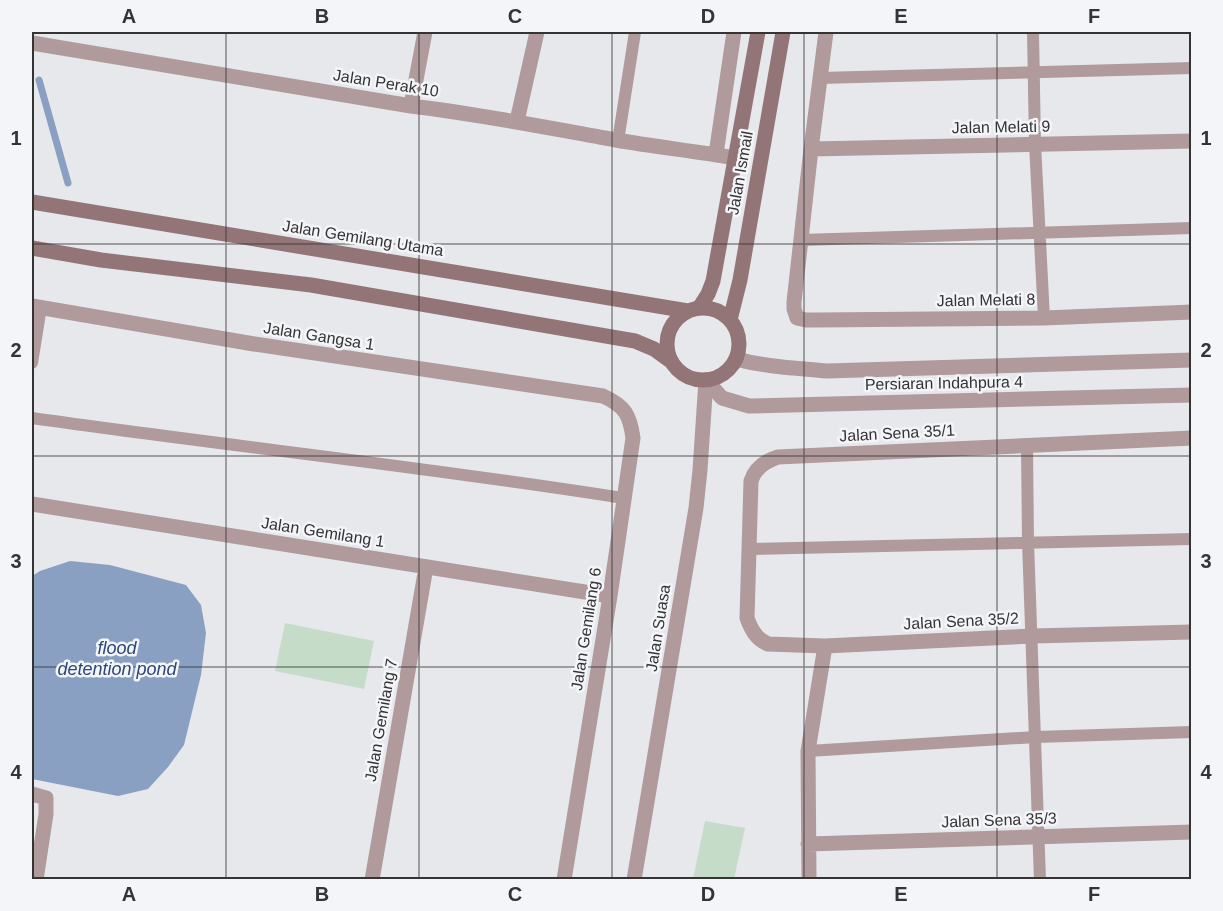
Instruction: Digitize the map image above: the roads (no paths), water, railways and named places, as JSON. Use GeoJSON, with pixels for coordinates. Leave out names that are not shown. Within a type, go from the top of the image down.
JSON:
{"type":"FeatureCollection","features":[{"type":"Feature","properties":{"kind":"main road","name":"Jalan Ismail"},"geometry":{"type":"LineString","coordinates":[[694,309],[708,294],[713,281],[758,32]]}},
{"type":"Feature","properties":{"kind":"main road","name":"Jalan Ismail"},"geometry":{"type":"LineString","coordinates":[[730,320],[740,280],[783,32]]}},
{"type":"Feature","properties":{"kind":"main road","name":"Jalan Gemilang Utama"},"geometry":{"type":"LineString","coordinates":[[32,202],[694,309]]}},
{"type":"Feature","properties":{"kind":"main road"},"geometry":{"type":"LineString","coordinates":[[32,248],[101,260],[311,285],[635,341],[654,349],[669,360],[676,369],[695,380],[706,380],[722,375],[736,359],[739,339],[736,329],[722,313],[711,308],[694,309],[674,322],[667,338],[666,349],[669,360]]}},
{"type":"Feature","properties":{"kind":"street"},"geometry":{"type":"LineString","coordinates":[[411,106],[425,32]]}},
{"type":"Feature","properties":{"kind":"street"},"geometry":{"type":"LineString","coordinates":[[517,121],[537,32]]}},
{"type":"Feature","properties":{"kind":"street"},"geometry":{"type":"LineString","coordinates":[[716,154],[734,32]]}},
{"type":"Feature","properties":{"kind":"street"},"geometry":{"type":"LineString","coordinates":[[801,240],[826,32]]}},
{"type":"Feature","properties":{"kind":"street","name":"Jalan Perak 10"},"geometry":{"type":"LineString","coordinates":[[32,43],[411,106],[517,121],[618,141],[735,158]]}},
{"type":"Feature","properties":{"kind":"street","name":"Jalan Melati 9"},"geometry":{"type":"LineString","coordinates":[[811,148],[1191,141]]}},
{"type":"Feature","properties":{"kind":"street","name":"Jalan Melati 8"},"geometry":{"type":"LineString","coordinates":[[801,240],[794,309],[797,318],[806,320],[1044,318],[1191,312]]}},
{"type":"Feature","properties":{"kind":"street","name":"Jalan Gangsa 1"},"geometry":{"type":"LineString","coordinates":[[36,307],[254,344],[603,396]]}},
{"type":"Feature","properties":{"kind":"street","name":"Persiaran Indahpura 4"},"geometry":{"type":"LineString","coordinates":[[736,359],[762,365],[827,371],[1191,360]]}},
{"type":"Feature","properties":{"kind":"street","name":"Persiaran Indahpura 4"},"geometry":{"type":"LineString","coordinates":[[706,380],[722,398],[749,406],[1191,395]]}},
{"type":"Feature","properties":{"kind":"street","name":"Jalan Suasa"},"geometry":{"type":"LineString","coordinates":[[634,879],[696,508],[706,380]]}},
{"type":"Feature","properties":{"kind":"street","name":"Jalan Gemilang 6"},"geometry":{"type":"LineString","coordinates":[[564,879],[633,438],[626,412],[615,401],[603,396]]}},
{"type":"Feature","properties":{"kind":"street","name":"Jalan Sena 35/1"},"geometry":{"type":"LineString","coordinates":[[747,618],[751,481],[753,474],[768,461],[778,457],[1191,438]]}},
{"type":"Feature","properties":{"kind":"street","name":"Jalan Gemilang 1"},"geometry":{"type":"LineString","coordinates":[[32,504],[610,596]]}},
{"type":"Feature","properties":{"kind":"street","name":"Jalan Gemilang 7"},"geometry":{"type":"LineString","coordinates":[[372,879],[426,567]]}},
{"type":"Feature","properties":{"kind":"street","name":"Jalan Sena 35/2"},"geometry":{"type":"LineString","coordinates":[[747,618],[754,634],[762,642],[825,646],[1033,636],[1191,632]]}},
{"type":"Feature","properties":{"kind":"street"},"geometry":{"type":"LineString","coordinates":[[808,879],[808,751],[825,646]]}},
{"type":"Feature","properties":{"kind":"street"},"geometry":{"type":"LineString","coordinates":[[36,879],[46,814],[39,796]]}},
{"type":"Feature","properties":{"kind":"street","name":"Jalan Sena 35/3"},"geometry":{"type":"LineString","coordinates":[[808,844],[1191,832]]}},
{"type":"Feature","properties":{"kind":"lane"},"geometry":{"type":"LineString","coordinates":[[618,141],[635,32]]}},
{"type":"Feature","properties":{"kind":"lane"},"geometry":{"type":"LineString","coordinates":[[1034,32],[1035,144],[1044,318]]}},
{"type":"Feature","properties":{"kind":"lane"},"geometry":{"type":"LineString","coordinates":[[820,78],[1191,68]]}},
{"type":"Feature","properties":{"kind":"lane"},"geometry":{"type":"LineString","coordinates":[[801,240],[1191,228]]}},
{"type":"Feature","properties":{"kind":"lane"},"geometry":{"type":"LineString","coordinates":[[32,363],[36,307]]}},
{"type":"Feature","properties":{"kind":"lane"},"geometry":{"type":"LineString","coordinates":[[32,418],[623,498]]}},
{"type":"Feature","properties":{"kind":"lane"},"geometry":{"type":"LineString","coordinates":[[1027,445],[1028,542],[1040,879]]}},
{"type":"Feature","properties":{"kind":"lane"},"geometry":{"type":"LineString","coordinates":[[748,549],[1191,538]]}},
{"type":"Feature","properties":{"kind":"lane"},"geometry":{"type":"LineString","coordinates":[[808,751],[1036,737],[1191,732]]}},
{"type":"Feature","properties":{"kind":"water","name":"flood detention pond"},"geometry":{"type":"Polygon","coordinates":[[[70,561],[110,565],[186,585],[201,605],[206,633],[201,675],[184,745],[148,789],[118,796],[32,779],[32,576],[70,561]]]}},
{"type":"Feature","properties":{"kind":"waterway"},"geometry":{"type":"LineString","coordinates":[[39,80],[68,183]]}}]}
